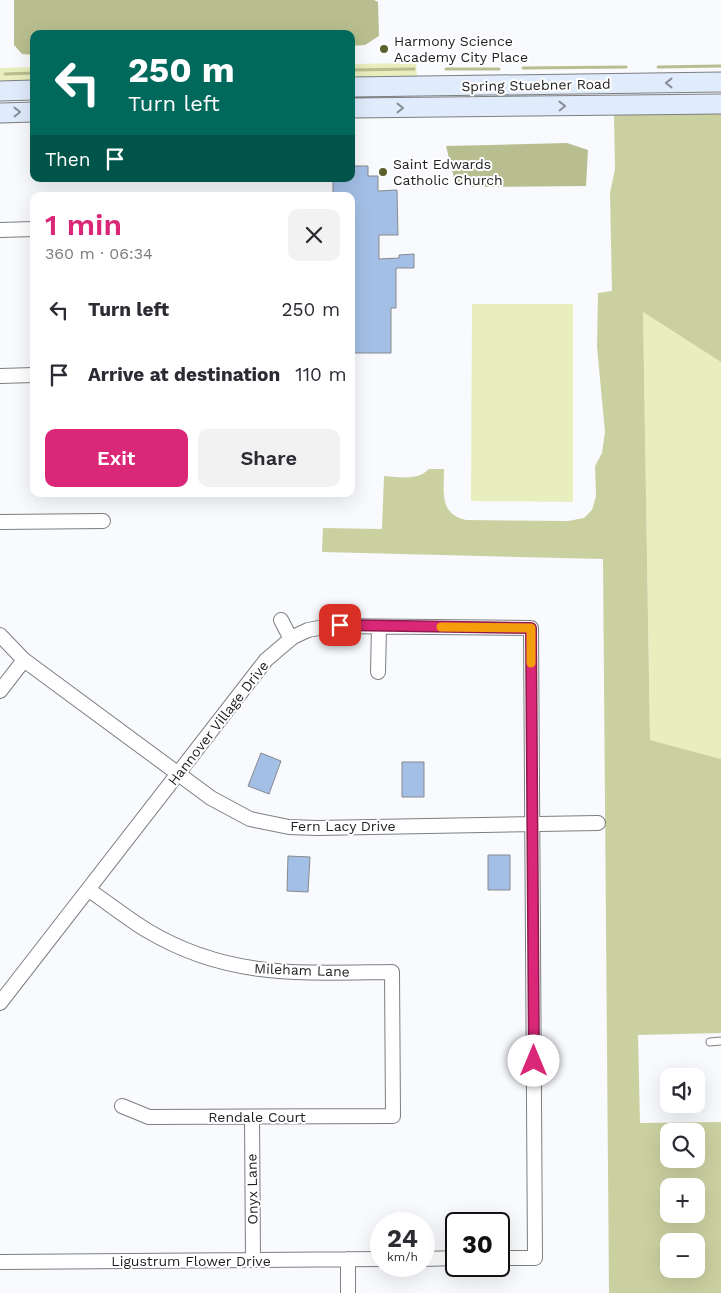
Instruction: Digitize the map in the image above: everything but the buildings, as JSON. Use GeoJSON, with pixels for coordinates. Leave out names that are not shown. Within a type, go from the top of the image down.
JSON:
{"type":"FeatureCollection","features":[{"type":"Feature","properties":{"kind":"main road","name":"Spring Stuebner Road"},"geometry":{"type":"LineString","coordinates":[[355,87],[721,82]]}},
{"type":"Feature","properties":{"kind":"main road"},"geometry":{"type":"LineString","coordinates":[[608,84],[608,105]]}},
{"type":"Feature","properties":{"kind":"main road"},"geometry":{"type":"LineString","coordinates":[[425,87],[425,107]]}},
{"type":"Feature","properties":{"kind":"main road"},"geometry":{"type":"LineString","coordinates":[[0,91],[30,90]]}},
{"type":"Feature","properties":{"kind":"main road","name":"Spring Stuebner Road"},"geometry":{"type":"LineString","coordinates":[[355,108],[721,104]]}},
{"type":"Feature","properties":{"kind":"main road"},"geometry":{"type":"LineString","coordinates":[[0,113],[30,112]]}},
{"type":"Feature","properties":{"kind":"street"},"geometry":{"type":"LineString","coordinates":[[0,230],[30,229]]}},
{"type":"Feature","properties":{"kind":"street"},"geometry":{"type":"LineString","coordinates":[[0,376],[30,375]]}},
{"type":"Feature","properties":{"kind":"street"},"geometry":{"type":"LineString","coordinates":[[0,522],[103,521]]}},
{"type":"Feature","properties":{"kind":"street"},"geometry":{"type":"LineString","coordinates":[[280,620],[291,639]]}},
{"type":"Feature","properties":{"kind":"street","name":"Hannover Village Drive"},"geometry":{"type":"LineString","coordinates":[[0,1003],[266,660],[291,639],[308,630],[330,626],[531,628],[532,825]]}},
{"type":"Feature","properties":{"kind":"street"},"geometry":{"type":"LineString","coordinates":[[378,672],[379,627]]}},
{"type":"Feature","properties":{"kind":"street","name":"Fern Lacy Drive"},"geometry":{"type":"LineString","coordinates":[[0,636],[24,660],[211,798],[250,819],[289,827],[598,823]]}},
{"type":"Feature","properties":{"kind":"street"},"geometry":{"type":"LineString","coordinates":[[0,691],[24,660]]}},
{"type":"Feature","properties":{"kind":"street"},"geometry":{"type":"LineString","coordinates":[[510,1258],[535,1258],[532,825]]}},
{"type":"Feature","properties":{"kind":"street","name":"Mileham Lane"},"geometry":{"type":"LineString","coordinates":[[89,890],[160,937],[194,954],[231,965],[288,973],[392,972],[393,1116]]}},
{"type":"Feature","properties":{"kind":"street","name":"Rendale Court"},"geometry":{"type":"LineString","coordinates":[[122,1106],[149,1118],[393,1116]]}},
{"type":"Feature","properties":{"kind":"street","name":"Onyx Lane"},"geometry":{"type":"LineString","coordinates":[[252,1117],[253,1260]]}},
{"type":"Feature","properties":{"kind":"street"},"geometry":{"type":"LineString","coordinates":[[348,1259],[348,1293]]}},
{"type":"Feature","properties":{"kind":"street","name":"Ligustrum Flower Drive"},"geometry":{"type":"LineString","coordinates":[[0,1262],[370,1259]]}},
{"type":"Feature","properties":{"kind":"lane"},"geometry":{"type":"LineString","coordinates":[[710,1042],[721,1041]]}},
{"type":"Feature","properties":{"kind":"shaded area","name":"Harmony Science Academy City Place"},"geometry":{"type":"Polygon","coordinates":[[[14,0],[374,0],[378,2],[379,36],[365,45],[355,46],[355,30],[30,30],[30,55],[22,54],[14,45],[14,0]]]}},
{"type":"Feature","properties":{"kind":"shaded area"},"geometry":{"type":"Polygon","coordinates":[[[416,63],[417,78],[355,79],[355,64],[416,63]]]}},
{"type":"Feature","properties":{"kind":"shaded area"},"geometry":{"type":"Polygon","coordinates":[[[30,67],[30,83],[0,83],[0,68],[30,67]]]}},
{"type":"Feature","properties":{"kind":"shaded area"},"geometry":{"type":"Polygon","coordinates":[[[721,109],[721,362],[643,312],[650,740],[721,759],[721,1033],[638,1035],[640,1123],[721,1122],[721,1293],[609,1293],[603,559],[322,552],[323,528],[382,529],[384,476],[414,477],[429,469],[444,469],[444,494],[447,507],[451,513],[466,520],[568,521],[584,518],[592,510],[596,496],[595,466],[602,453],[605,432],[597,347],[598,293],[612,291],[610,193],[615,169],[614,115],[616,112],[721,109]]]}},
{"type":"Feature","properties":{"kind":"shaded area"},"geometry":{"type":"Polygon","coordinates":[[[567,143],[588,150],[586,186],[472,187],[455,182],[446,146],[567,143]]]}},
{"type":"Feature","properties":{"kind":"shaded area"},"geometry":{"type":"Polygon","coordinates":[[[472,304],[573,304],[573,502],[471,501],[472,304]]]}},
{"type":"Feature","properties":{"kind":"shaded area"},"geometry":{"type":"Polygon","coordinates":[[[643,312],[721,362],[721,759],[650,740],[643,312]]]}},
{"type":"Feature","properties":{"kind":"waterway"},"geometry":{"type":"LineString","coordinates":[[658,67],[721,66]]}},
{"type":"Feature","properties":{"kind":"waterway"},"geometry":{"type":"LineString","coordinates":[[523,68],[626,67]]}},
{"type":"Feature","properties":{"kind":"waterway"},"geometry":{"type":"LineString","coordinates":[[355,70],[414,69]]}},
{"type":"Feature","properties":{"kind":"waterway"},"geometry":{"type":"LineString","coordinates":[[446,69],[499,69]]}},
{"type":"Feature","properties":{"kind":"waterway"},"geometry":{"type":"LineString","coordinates":[[5,74],[30,73]]}},
{"type":"Feature","properties":{"kind":"slow traffic"},"geometry":{"type":"LineString","coordinates":[[441,627],[531,628],[531,663]]}},
{"type":"Feature","properties":{"kind":"place","name":"Harmony Science Academy City Place"},"geometry":{"type":"Point","coordinates":[384,49]}},
{"type":"Feature","properties":{"kind":"place","name":"Saint Edwards Catholic Church"},"geometry":{"type":"Point","coordinates":[383,172]}},
{"type":"Feature","properties":{"kind":"route"},"geometry":{"type":"LineString","coordinates":[[340,625],[531,628],[534,1061]]}}]}
